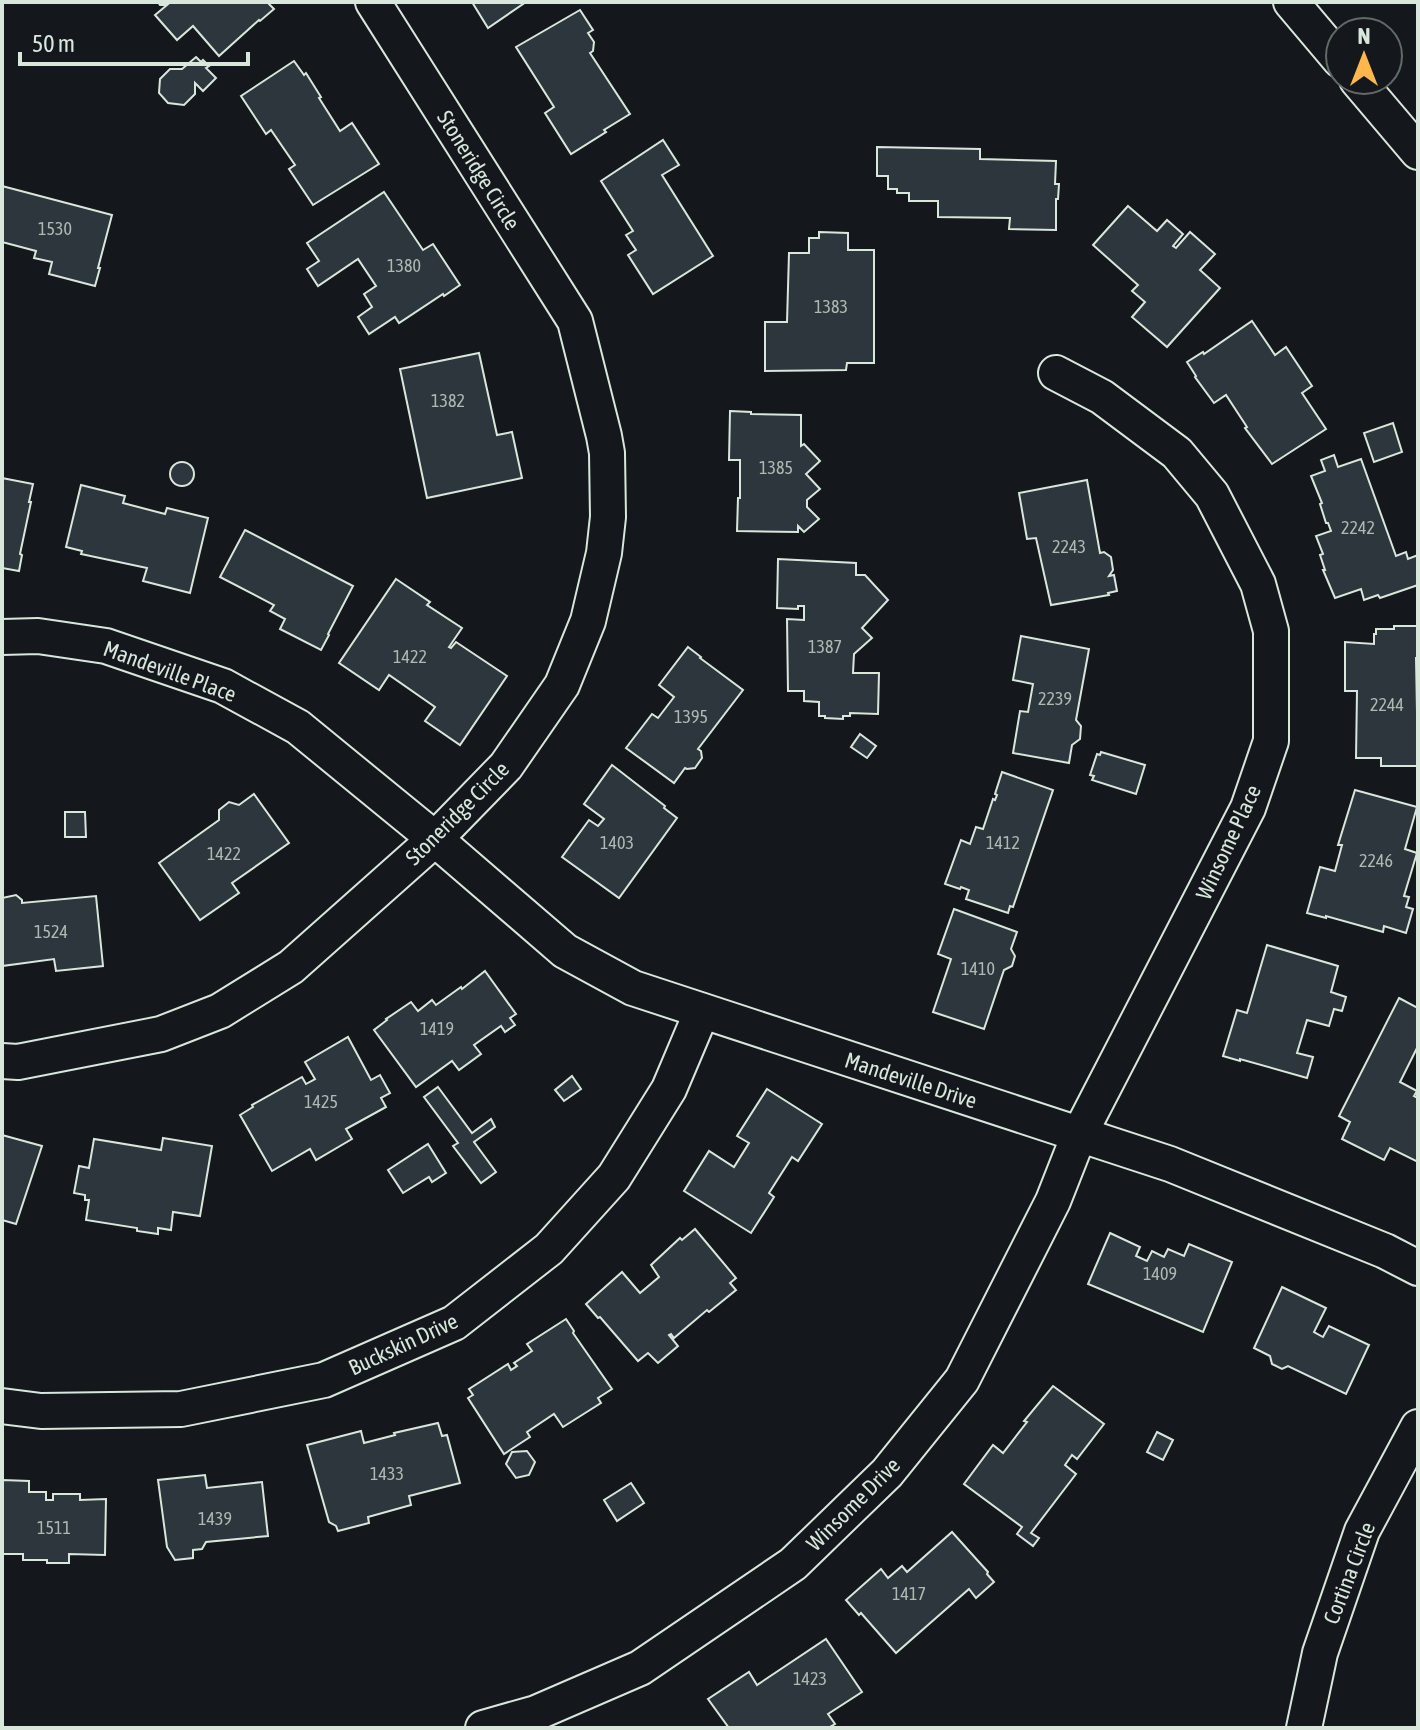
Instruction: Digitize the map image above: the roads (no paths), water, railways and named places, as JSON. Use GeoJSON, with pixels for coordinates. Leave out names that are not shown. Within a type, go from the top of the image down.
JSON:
{"type":"FeatureCollection","features":[{"type":"Feature","properties":{"kind":"street","name":"Stoneridge Circle"},"geometry":{"type":"LineString","coordinates":[[2,1061],[18,1062],[161,1034],[220,1011],[291,967],[435,839],[506,766],[562,685],[588,621],[604,553],[608,517],[607,453],[575,321],[373,2]]}},
{"type":"Feature","properties":{"kind":"street"},"geometry":{"type":"LineString","coordinates":[[1291,2],[1324,41]]}},
{"type":"Feature","properties":{"kind":"street"},"geometry":{"type":"LineString","coordinates":[[1371,96],[1418,152]]}},
{"type":"Feature","properties":{"kind":"street","name":"Winsome Place"},"geometry":{"type":"LineString","coordinates":[[1056,373],[1102,397],[1177,453],[1212,495],[1258,584],[1271,631],[1271,741],[1248,808],[1079,1135]]}},
{"type":"Feature","properties":{"kind":"street","name":"Mandeville Place"},"geometry":{"type":"LineString","coordinates":[[2,637],[38,636],[106,646],[223,686],[298,727],[435,839]]}},
{"type":"Feature","properties":{"kind":"street","name":"Mandeville Drive"},"geometry":{"type":"LineString","coordinates":[[435,839],[565,951],[633,988],[1170,1164],[1385,1251],[1418,1268]]}},
{"type":"Feature","properties":{"kind":"street","name":"Buckskin Drive"},"geometry":{"type":"LineString","coordinates":[[2,1406],[41,1411],[181,1409],[324,1380],[454,1323],[549,1249],[614,1177],[669,1089],[702,1011]]}},
{"type":"Feature","properties":{"kind":"street","name":"Winsome Drive"},"geometry":{"type":"LineString","coordinates":[[483,1728],[536,1713],[640,1668],[793,1564],[887,1473],[962,1380],[1053,1201],[1079,1135]]}},
{"type":"Feature","properties":{"kind":"street","name":"Cortina Circle"},"geometry":{"type":"LineString","coordinates":[[1307,1727],[1320,1653],[1362,1531],[1418,1427]]}}]}
